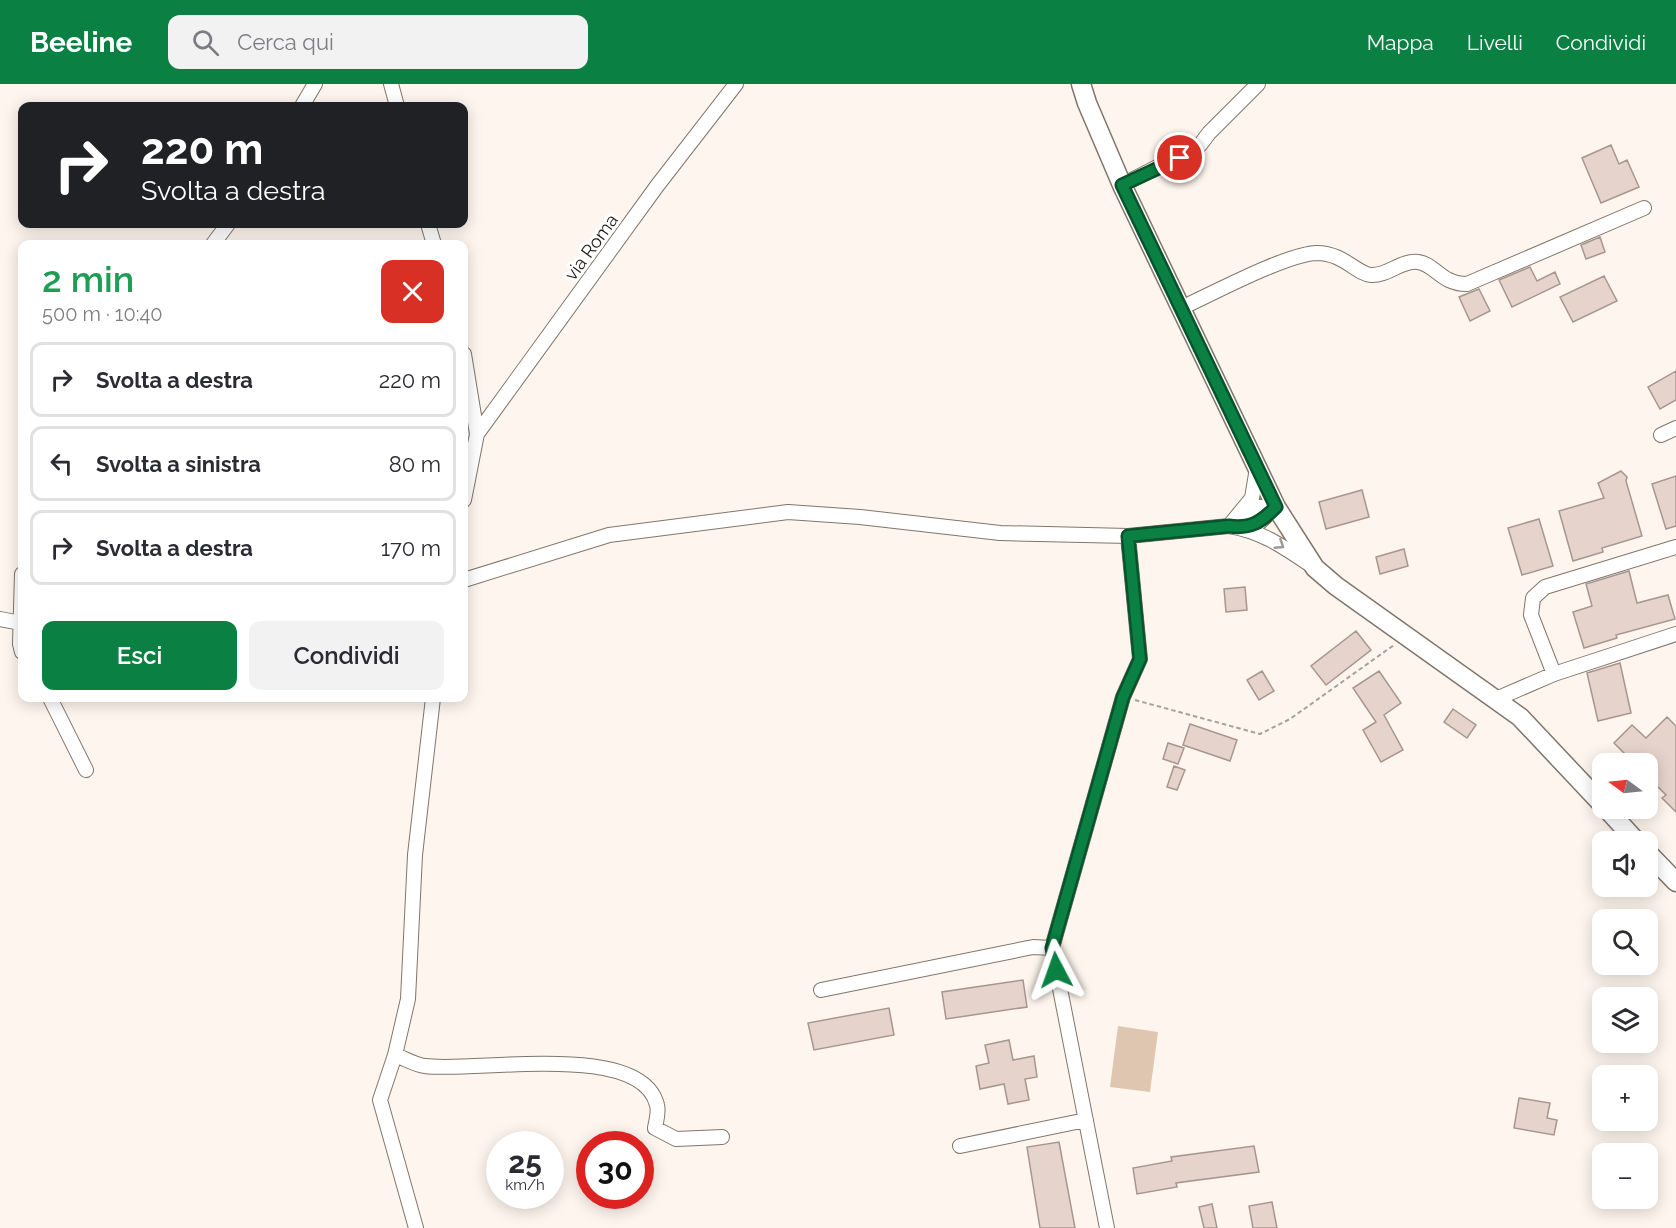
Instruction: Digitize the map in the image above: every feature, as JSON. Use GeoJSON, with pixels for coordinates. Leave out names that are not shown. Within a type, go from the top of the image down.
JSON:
{"type":"FeatureCollection","features":[{"type":"Feature","properties":{"kind":"main road"},"geometry":{"type":"LineString","coordinates":[[1081,84],[1087,104],[1122,185],[1257,468],[1276,507],[1316,568],[1336,586],[1520,717],[1592,793]]}},
{"type":"Feature","properties":{"kind":"main road"},"geometry":{"type":"LineString","coordinates":[[1616,819],[1627,831]]}},
{"type":"Feature","properties":{"kind":"main road"},"geometry":{"type":"LineString","coordinates":[[1658,863],[1676,882]]}},
{"type":"Feature","properties":{"kind":"street"},"geometry":{"type":"LineString","coordinates":[[304,102],[315,84]]}},
{"type":"Feature","properties":{"kind":"street"},"geometry":{"type":"LineString","coordinates":[[391,84],[396,102]]}},
{"type":"Feature","properties":{"kind":"street","name":"via Roma"},"geometry":{"type":"LineString","coordinates":[[477,434],[657,186],[735,84]]}},
{"type":"Feature","properties":{"kind":"street"},"geometry":{"type":"LineString","coordinates":[[1122,185],[1180,158],[1200,145],[1258,84]]}},
{"type":"Feature","properties":{"kind":"street"},"geometry":{"type":"LineString","coordinates":[[1181,308],[1295,257],[1317,253],[1341,257],[1368,275],[1382,274],[1404,263],[1420,262],[1453,284],[1467,284],[1644,207]]}},
{"type":"Feature","properties":{"kind":"street"},"geometry":{"type":"LineString","coordinates":[[468,379],[477,434],[468,480]]}},
{"type":"Feature","properties":{"kind":"street"},"geometry":{"type":"LineString","coordinates":[[1661,435],[1676,428]]}},
{"type":"Feature","properties":{"kind":"street"},"geometry":{"type":"LineString","coordinates":[[1236,524],[1252,498],[1257,468]]}},
{"type":"Feature","properties":{"kind":"street"},"geometry":{"type":"LineString","coordinates":[[468,579],[609,536],[788,512],[860,516],[1000,532],[1128,536],[1260,522],[1276,507]]}},
{"type":"Feature","properties":{"kind":"street"},"geometry":{"type":"LineString","coordinates":[[1236,524],[1269,538],[1316,568]]}},
{"type":"Feature","properties":{"kind":"street"},"geometry":{"type":"LineString","coordinates":[[1107,1228],[1052,948],[1123,697],[1140,659],[1128,536]]}},
{"type":"Feature","properties":{"kind":"street"},"geometry":{"type":"LineString","coordinates":[[1554,674],[1531,615],[1533,598],[1545,587],[1676,547]]}},
{"type":"Feature","properties":{"kind":"street"},"geometry":{"type":"LineString","coordinates":[[0,619],[18,622]]}},
{"type":"Feature","properties":{"kind":"street"},"geometry":{"type":"LineString","coordinates":[[1496,699],[1554,674],[1676,634]]}},
{"type":"Feature","properties":{"kind":"street"},"geometry":{"type":"LineString","coordinates":[[53,702],[86,770]]}},
{"type":"Feature","properties":{"kind":"street"},"geometry":{"type":"LineString","coordinates":[[416,1228],[380,1100],[395,1055],[408,999],[416,855],[433,702]]}},
{"type":"Feature","properties":{"kind":"street"},"geometry":{"type":"LineString","coordinates":[[820,990],[1033,947],[1052,948]]}},
{"type":"Feature","properties":{"kind":"street"},"geometry":{"type":"LineString","coordinates":[[395,1055],[424,1066],[574,1064],[625,1073],[645,1084],[657,1106],[655,1128],[676,1139],[722,1137]]}},
{"type":"Feature","properties":{"kind":"street"},"geometry":{"type":"LineString","coordinates":[[960,1146],[1086,1120]]}},
{"type":"Feature","properties":{"kind":"path"},"geometry":{"type":"LineString","coordinates":[[1123,697],[1260,734],[1290,719],[1408,636]]}},
{"type":"Feature","properties":{"kind":"shaded area"},"geometry":{"type":"Polygon","coordinates":[[[1118,1026],[1158,1032],[1150,1092],[1110,1087],[1118,1026]]]}},
{"type":"Feature","properties":{"kind":"building"},"geometry":{"type":"Polygon","coordinates":[[[1611,145],[1619,164],[1627,160],[1639,187],[1601,203],[1582,158],[1611,145]]]}},
{"type":"Feature","properties":{"kind":"building"},"geometry":{"type":"Polygon","coordinates":[[[1600,237],[1605,252],[1586,259],[1581,245],[1600,237]]]}},
{"type":"Feature","properties":{"kind":"building"},"geometry":{"type":"Polygon","coordinates":[[[1530,267],[1537,281],[1555,272],[1560,284],[1512,307],[1499,280],[1530,267]]]}},
{"type":"Feature","properties":{"kind":"building"},"geometry":{"type":"Polygon","coordinates":[[[1604,276],[1617,301],[1573,322],[1560,297],[1604,276]]]}},
{"type":"Feature","properties":{"kind":"building"},"geometry":{"type":"Polygon","coordinates":[[[1479,289],[1490,311],[1470,321],[1459,297],[1479,289]]]}},
{"type":"Feature","properties":{"kind":"building"},"geometry":{"type":"Polygon","coordinates":[[[1676,371],[1676,400],[1660,409],[1648,387],[1676,371]]]}},
{"type":"Feature","properties":{"kind":"building"},"geometry":{"type":"Polygon","coordinates":[[[1621,471],[1627,477],[1626,481],[1642,536],[1602,548],[1603,552],[1573,561],[1559,511],[1604,498],[1598,483],[1621,471]]]}},
{"type":"Feature","properties":{"kind":"building"},"geometry":{"type":"Polygon","coordinates":[[[1676,476],[1676,526],[1666,529],[1652,484],[1676,476]]]}},
{"type":"Feature","properties":{"kind":"building"},"geometry":{"type":"Polygon","coordinates":[[[1362,490],[1369,517],[1326,529],[1319,502],[1362,490]]]}},
{"type":"Feature","properties":{"kind":"building"},"geometry":{"type":"Polygon","coordinates":[[[1539,519],[1553,566],[1522,575],[1508,528],[1539,519]]]}},
{"type":"Feature","properties":{"kind":"building"},"geometry":{"type":"Polygon","coordinates":[[[1404,549],[1408,566],[1380,574],[1376,557],[1404,549]]]}},
{"type":"Feature","properties":{"kind":"building"},"geometry":{"type":"Polygon","coordinates":[[[1629,571],[1637,603],[1668,595],[1675,619],[1616,635],[1617,638],[1584,648],[1573,612],[1592,606],[1586,584],[1629,571]]]}},
{"type":"Feature","properties":{"kind":"building"},"geometry":{"type":"Polygon","coordinates":[[[1245,587],[1247,610],[1226,612],[1224,589],[1245,587]]]}},
{"type":"Feature","properties":{"kind":"building"},"geometry":{"type":"Polygon","coordinates":[[[1356,631],[1371,650],[1326,685],[1311,666],[1356,631]]]}},
{"type":"Feature","properties":{"kind":"building"},"geometry":{"type":"Polygon","coordinates":[[[1620,663],[1631,713],[1598,721],[1587,673],[1620,663]]]}},
{"type":"Feature","properties":{"kind":"building"},"geometry":{"type":"Polygon","coordinates":[[[1262,671],[1274,691],[1259,700],[1247,680],[1262,671]]]}},
{"type":"Feature","properties":{"kind":"building"},"geometry":{"type":"Polygon","coordinates":[[[1379,671],[1401,703],[1384,715],[1403,750],[1381,762],[1363,730],[1376,722],[1353,688],[1379,671]]]}},
{"type":"Feature","properties":{"kind":"building"},"geometry":{"type":"Polygon","coordinates":[[[1453,709],[1476,725],[1467,738],[1444,722],[1453,709]]]}},
{"type":"Feature","properties":{"kind":"building"},"geometry":{"type":"Polygon","coordinates":[[[1667,717],[1676,726],[1676,812],[1662,798],[1666,795],[1658,787],[1658,753],[1624,753],[1614,743],[1632,725],[1646,738],[1667,717]]]}},
{"type":"Feature","properties":{"kind":"building"},"geometry":{"type":"Polygon","coordinates":[[[1190,724],[1237,740],[1230,761],[1183,745],[1190,724]]]}},
{"type":"Feature","properties":{"kind":"building"},"geometry":{"type":"Polygon","coordinates":[[[1168,743],[1184,748],[1178,764],[1163,759],[1168,743]]]}},
{"type":"Feature","properties":{"kind":"building"},"geometry":{"type":"Polygon","coordinates":[[[1174,766],[1185,770],[1177,790],[1167,787],[1174,766]]]}},
{"type":"Feature","properties":{"kind":"building"},"geometry":{"type":"Polygon","coordinates":[[[1023,980],[1027,1007],[946,1019],[942,992],[1023,980]]]}},
{"type":"Feature","properties":{"kind":"building"},"geometry":{"type":"Polygon","coordinates":[[[889,1008],[894,1035],[814,1050],[808,1023],[889,1008]]]}},
{"type":"Feature","properties":{"kind":"building"},"geometry":{"type":"Polygon","coordinates":[[[1009,1040],[1013,1060],[1034,1056],[1037,1077],[1025,1079],[1029,1100],[1008,1104],[1004,1084],[980,1089],[976,1066],[989,1063],[985,1045],[1009,1040]]]}},
{"type":"Feature","properties":{"kind":"building"},"geometry":{"type":"Polygon","coordinates":[[[1519,1098],[1550,1103],[1547,1118],[1557,1120],[1554,1135],[1514,1128],[1519,1098]]]}},
{"type":"Feature","properties":{"kind":"building"},"geometry":{"type":"Polygon","coordinates":[[[1059,1142],[1075,1228],[1040,1228],[1027,1147],[1059,1142]]]}},
{"type":"Feature","properties":{"kind":"building"},"geometry":{"type":"Polygon","coordinates":[[[1254,1146],[1259,1172],[1176,1183],[1177,1187],[1137,1194],[1133,1168],[1172,1161],[1171,1157],[1254,1146]]]}},
{"type":"Feature","properties":{"kind":"building"},"geometry":{"type":"Polygon","coordinates":[[[1272,1202],[1277,1228],[1253,1228],[1249,1206],[1272,1202]]]}},
{"type":"Feature","properties":{"kind":"building"},"geometry":{"type":"Polygon","coordinates":[[[1212,1204],[1217,1228],[1204,1228],[1199,1207],[1212,1204]]]}},
{"type":"Feature","properties":{"kind":"route"},"geometry":{"type":"LineString","coordinates":[[1056,970],[1052,948],[1123,697],[1140,659],[1128,536],[1229,526],[1243,528],[1260,522],[1276,507],[1122,185],[1180,158]]}}]}
